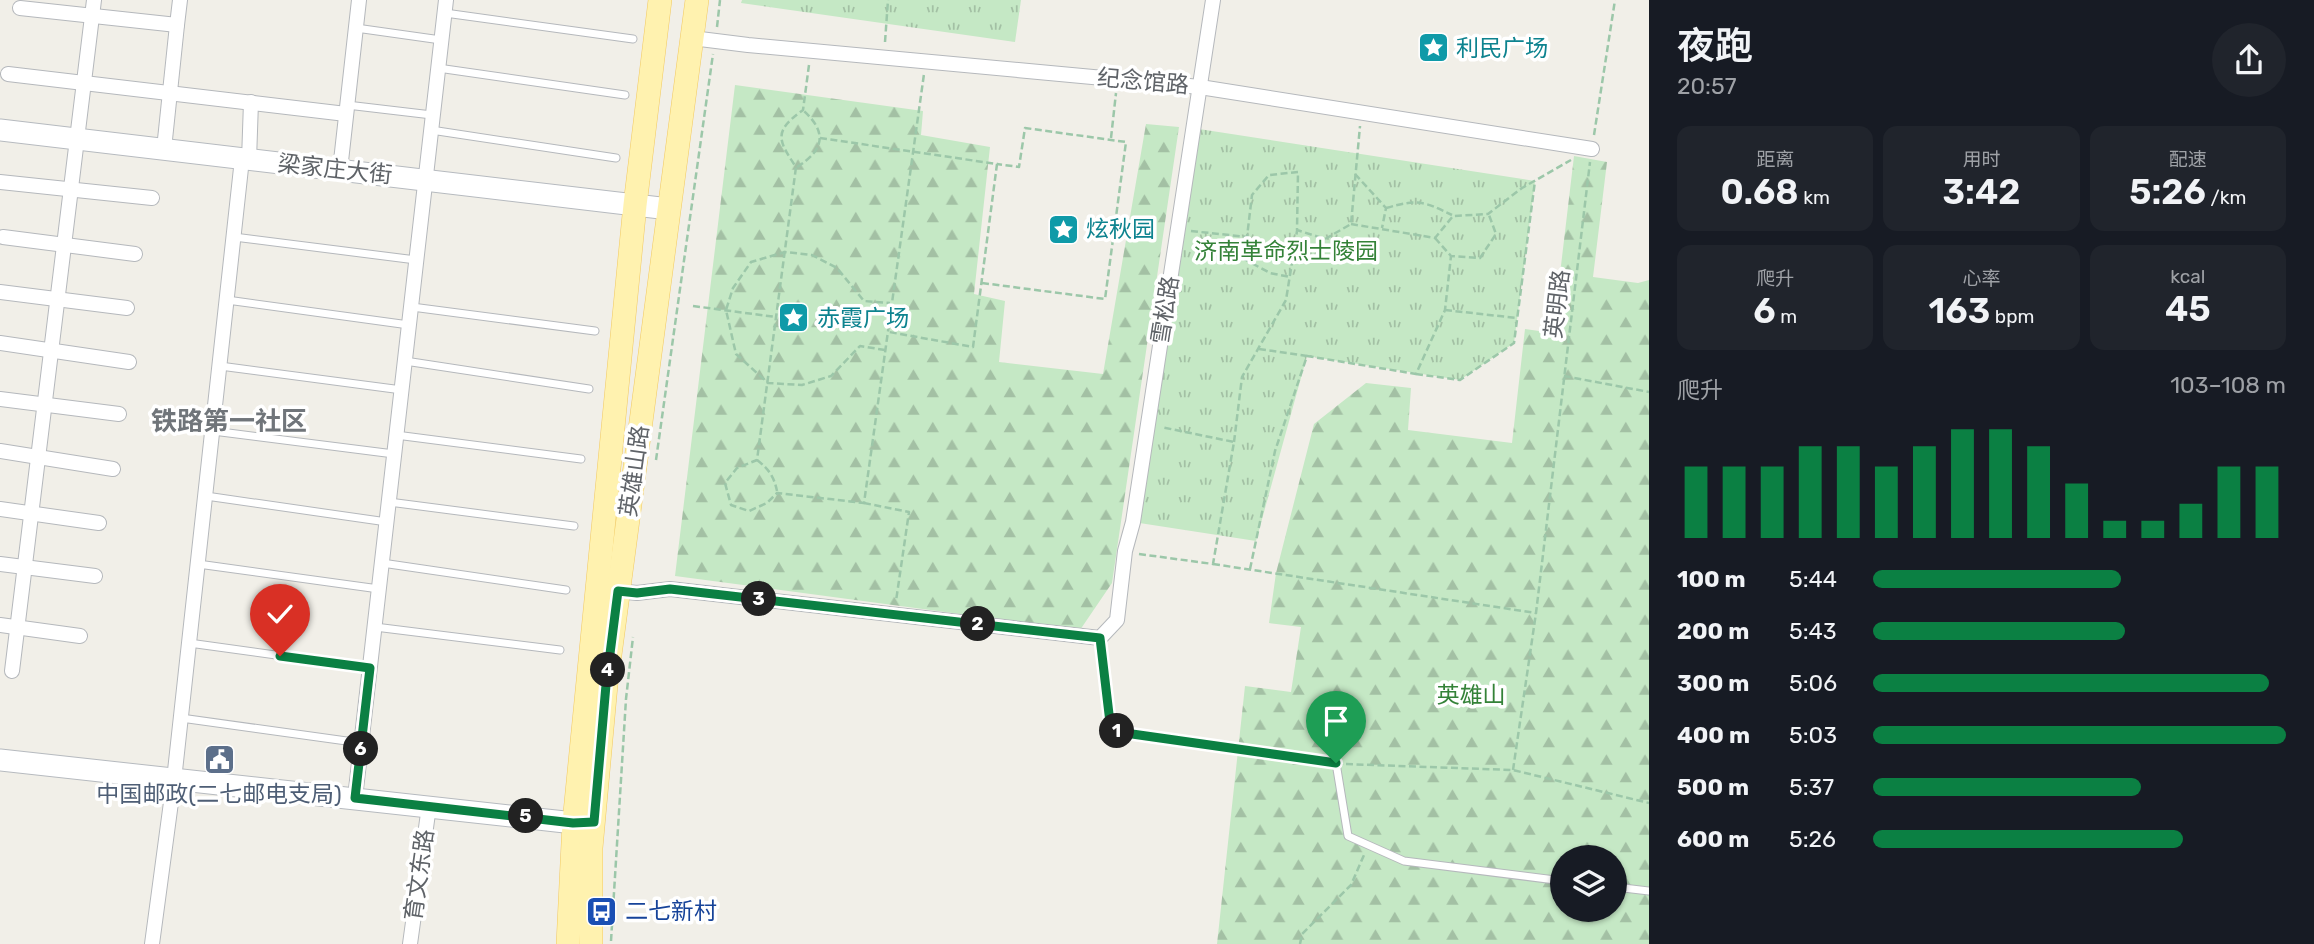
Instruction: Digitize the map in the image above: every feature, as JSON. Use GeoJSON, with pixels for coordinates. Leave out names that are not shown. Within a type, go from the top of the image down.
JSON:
{"type":"FeatureCollection","features":[{"type":"Feature","properties":{"kind":"main road","name":"英雄山路"},"geometry":{"type":"LineString","coordinates":[[591,944],[590,876],[584,822],[635,205],[660,0]]}},
{"type":"Feature","properties":{"kind":"main road","name":"英雄山路"},"geometry":{"type":"LineString","coordinates":[[565,940],[606,685],[669,209],[704,40],[697,0]]}},
{"type":"Feature","properties":{"kind":"street"},"geometry":{"type":"LineString","coordinates":[[12,671],[94,0]]}},
{"type":"Feature","properties":{"kind":"street"},"geometry":{"type":"LineString","coordinates":[[163,149],[180,0]]}},
{"type":"Feature","properties":{"kind":"street"},"geometry":{"type":"LineString","coordinates":[[340,170],[359,0]]}},
{"type":"Feature","properties":{"kind":"street","name":"雪松路"},"geometry":{"type":"LineString","coordinates":[[1100,638],[1117,620],[1125,551],[1133,522],[1213,0]]}},
{"type":"Feature","properties":{"kind":"street"},"geometry":{"type":"LineString","coordinates":[[355,798],[446,6]]}},
{"type":"Feature","properties":{"kind":"street"},"geometry":{"type":"LineString","coordinates":[[20,8],[177,24]]}},
{"type":"Feature","properties":{"kind":"street","name":"纪念馆路"},"geometry":{"type":"LineString","coordinates":[[704,40],[1199,86],[1592,149]]}},
{"type":"Feature","properties":{"kind":"street"},"geometry":{"type":"LineString","coordinates":[[8,74],[251,102],[346,110]]}},
{"type":"Feature","properties":{"kind":"street"},"geometry":{"type":"LineString","coordinates":[[152,944],[174,780],[251,102]]}},
{"type":"Feature","properties":{"kind":"street","name":"梁家庄大街"},"geometry":{"type":"LineString","coordinates":[[0,130],[669,209]]}},
{"type":"Feature","properties":{"kind":"street"},"geometry":{"type":"LineString","coordinates":[[0,182],[152,198]]}},
{"type":"Feature","properties":{"kind":"street"},"geometry":{"type":"LineString","coordinates":[[4,237],[135,254]]}},
{"type":"Feature","properties":{"kind":"street"},"geometry":{"type":"LineString","coordinates":[[0,292],[127,308]]}},
{"type":"Feature","properties":{"kind":"street"},"geometry":{"type":"LineString","coordinates":[[0,343],[129,362]]}},
{"type":"Feature","properties":{"kind":"street"},"geometry":{"type":"LineString","coordinates":[[0,399],[120,414]]}},
{"type":"Feature","properties":{"kind":"street"},"geometry":{"type":"LineString","coordinates":[[0,452],[113,469]]}},
{"type":"Feature","properties":{"kind":"street"},"geometry":{"type":"LineString","coordinates":[[0,509],[99,523]]}},
{"type":"Feature","properties":{"kind":"street"},"geometry":{"type":"LineString","coordinates":[[0,564],[95,576]]}},
{"type":"Feature","properties":{"kind":"street"},"geometry":{"type":"LineString","coordinates":[[618,591],[637,593],[670,589],[1100,638]]}},
{"type":"Feature","properties":{"kind":"street"},"geometry":{"type":"LineString","coordinates":[[0,625],[80,636]]}},
{"type":"Feature","properties":{"kind":"street"},"geometry":{"type":"LineString","coordinates":[[0,760],[584,822]]}},
{"type":"Feature","properties":{"kind":"street","name":"育文东路"},"geometry":{"type":"LineString","coordinates":[[410,944],[429,806]]}},
{"type":"Feature","properties":{"kind":"lane"},"geometry":{"type":"LineString","coordinates":[[446,6],[633,39]]}},
{"type":"Feature","properties":{"kind":"lane"},"geometry":{"type":"LineString","coordinates":[[356,28],[442,40]]}},
{"type":"Feature","properties":{"kind":"lane"},"geometry":{"type":"LineString","coordinates":[[439,68],[625,95]]}},
{"type":"Feature","properties":{"kind":"lane"},"geometry":{"type":"LineString","coordinates":[[346,110],[432,122],[616,158]]}},
{"type":"Feature","properties":{"kind":"lane"},"geometry":{"type":"LineString","coordinates":[[234,237],[416,260]]}},
{"type":"Feature","properties":{"kind":"lane"},"geometry":{"type":"LineString","coordinates":[[227,300],[409,325]]}},
{"type":"Feature","properties":{"kind":"lane"},"geometry":{"type":"LineString","coordinates":[[411,307],[595,331]]}},
{"type":"Feature","properties":{"kind":"lane"},"geometry":{"type":"LineString","coordinates":[[405,361],[589,389]]}},
{"type":"Feature","properties":{"kind":"lane"},"geometry":{"type":"LineString","coordinates":[[220,366],[401,390]]}},
{"type":"Feature","properties":{"kind":"lane"},"geometry":{"type":"LineString","coordinates":[[213,431],[394,454]]}},
{"type":"Feature","properties":{"kind":"lane"},"geometry":{"type":"LineString","coordinates":[[397,435],[581,459]]}},
{"type":"Feature","properties":{"kind":"lane"},"geometry":{"type":"LineString","coordinates":[[206,496],[387,522]]}},
{"type":"Feature","properties":{"kind":"lane"},"geometry":{"type":"LineString","coordinates":[[389,502],[573,526]]}},
{"type":"Feature","properties":{"kind":"lane"},"geometry":{"type":"LineString","coordinates":[[382,563],[566,590]]}},
{"type":"Feature","properties":{"kind":"lane"},"geometry":{"type":"LineString","coordinates":[[198,564],[379,589]]}},
{"type":"Feature","properties":{"kind":"lane"},"geometry":{"type":"LineString","coordinates":[[375,627],[560,650]]}},
{"type":"Feature","properties":{"kind":"lane"},"geometry":{"type":"LineString","coordinates":[[1100,638],[1111,731],[1336,763],[1348,836],[1404,861],[1550,879]]}},
{"type":"Feature","properties":{"kind":"lane"},"geometry":{"type":"LineString","coordinates":[[189,643],[370,668]]}},
{"type":"Feature","properties":{"kind":"lane"},"geometry":{"type":"LineString","coordinates":[[181,718],[361,743]]}},
{"type":"Feature","properties":{"kind":"lane"},"geometry":{"type":"LineString","coordinates":[[1627,888],[1649,891]]}},
{"type":"Feature","properties":{"kind":"path"},"geometry":{"type":"LineString","coordinates":[[655,470],[704,40],[720,0]]}},
{"type":"Feature","properties":{"kind":"path"},"geometry":{"type":"LineString","coordinates":[[884,57],[888,0]]}},
{"type":"Feature","properties":{"kind":"path","name":"英明路"},"geometry":{"type":"LineString","coordinates":[[1513,770],[1536,613],[1592,149],[1615,0]]}},
{"type":"Feature","properties":{"kind":"path"},"geometry":{"type":"LineString","coordinates":[[758,460],[796,167],[781,144],[781,132],[787,121],[803,110],[810,51]]}},
{"type":"Feature","properties":{"kind":"path"},"geometry":{"type":"LineString","coordinates":[[864,503],[926,61]]}},
{"type":"Feature","properties":{"kind":"path"},"geometry":{"type":"LineString","coordinates":[[1111,139],[1118,79]]}},
{"type":"Feature","properties":{"kind":"path"},"geometry":{"type":"LineString","coordinates":[[796,167],[814,156],[820,138],[814,119],[803,110]]}},
{"type":"Feature","properties":{"kind":"path"},"geometry":{"type":"LineString","coordinates":[[1351,224],[1361,112]]}},
{"type":"Feature","properties":{"kind":"path"},"geometry":{"type":"LineString","coordinates":[[820,138],[1019,167],[1025,128],[1126,142],[1105,299],[982,283]]}},
{"type":"Feature","properties":{"kind":"path"},"geometry":{"type":"LineString","coordinates":[[1386,208],[1407,202],[1426,202],[1453,216],[1488,214],[1535,181],[1592,149]]}},
{"type":"Feature","properties":{"kind":"path"},"geometry":{"type":"LineString","coordinates":[[888,331],[973,347],[997,164]]}},
{"type":"Feature","properties":{"kind":"path"},"geometry":{"type":"LineString","coordinates":[[1213,564],[1242,377],[1286,300],[1290,276],[1297,230],[1298,172],[1269,174],[1252,195],[1244,259],[1269,273],[1290,276]]}},
{"type":"Feature","properties":{"kind":"path"},"geometry":{"type":"LineString","coordinates":[[1355,174],[1386,208]]}},
{"type":"Feature","properties":{"kind":"path"},"geometry":{"type":"LineString","coordinates":[[1258,349],[1460,380],[1514,343],[1535,181]]}},
{"type":"Feature","properties":{"kind":"path"},"geometry":{"type":"LineString","coordinates":[[1382,229],[1386,208]]}},
{"type":"Feature","properties":{"kind":"path"},"geometry":{"type":"LineString","coordinates":[[1297,230],[1325,239],[1351,224],[1435,238],[1451,256],[1480,258],[1496,234],[1488,214]]}},
{"type":"Feature","properties":{"kind":"path"},"geometry":{"type":"LineString","coordinates":[[1435,238],[1453,216]]}},
{"type":"Feature","properties":{"kind":"path"},"geometry":{"type":"LineString","coordinates":[[1178,229],[1247,237]]}},
{"type":"Feature","properties":{"kind":"path"},"geometry":{"type":"LineString","coordinates":[[885,350],[860,346],[831,376],[802,385],[768,383],[736,354],[726,310],[733,288],[751,262],[785,252],[812,255],[837,268],[864,301],[892,303]]}},
{"type":"Feature","properties":{"kind":"path"},"geometry":{"type":"LineString","coordinates":[[1416,374],[1445,310],[1451,256]]}},
{"type":"Feature","properties":{"kind":"path"},"geometry":{"type":"LineString","coordinates":[[694,306],[776,317]]}},
{"type":"Feature","properties":{"kind":"path"},"geometry":{"type":"LineString","coordinates":[[1445,310],[1517,318]]}},
{"type":"Feature","properties":{"kind":"path"},"geometry":{"type":"LineString","coordinates":[[1250,569],[1275,451],[1307,356]]}},
{"type":"Feature","properties":{"kind":"path"},"geometry":{"type":"LineString","coordinates":[[1564,376],[1649,392]]}},
{"type":"Feature","properties":{"kind":"path"},"geometry":{"type":"LineString","coordinates":[[1148,425],[1234,442]]}},
{"type":"Feature","properties":{"kind":"path"},"geometry":{"type":"LineString","coordinates":[[758,460],[737,468],[725,484],[732,505],[749,512],[767,503],[777,493]]}},
{"type":"Feature","properties":{"kind":"path"},"geometry":{"type":"LineString","coordinates":[[758,460],[768,468],[775,480],[777,493]]}},
{"type":"Feature","properties":{"kind":"path"},"geometry":{"type":"LineString","coordinates":[[777,493],[864,503],[909,512],[894,615]]}},
{"type":"Feature","properties":{"kind":"path"},"geometry":{"type":"LineString","coordinates":[[1125,551],[1536,613]]}},
{"type":"Feature","properties":{"kind":"path"},"geometry":{"type":"LineString","coordinates":[[611,944],[626,699],[633,633]]}},
{"type":"Feature","properties":{"kind":"path"},"geometry":{"type":"LineString","coordinates":[[1336,763],[1513,770],[1649,803]]}},
{"type":"Feature","properties":{"kind":"path"},"geometry":{"type":"LineString","coordinates":[[1300,944],[1302,934],[1351,885],[1368,845]]}},
{"type":"Feature","properties":{"kind":"green space"},"geometry":{"type":"Polygon","coordinates":[[[742,0],[1021,0],[1015,42],[741,3],[742,0]]]}},
{"type":"Feature","properties":{"kind":"green space"},"geometry":{"type":"Polygon","coordinates":[[[735,85],[923,111],[921,135],[990,147],[974,294],[1005,301],[999,362],[1103,374],[1146,124],[1179,127],[1112,583],[1080,630],[675,576],[735,85]]]}},
{"type":"Feature","properties":{"kind":"green space","name":"济南革命烈士陵园"},"geometry":{"type":"Polygon","coordinates":[[[1199,129],[1535,181],[1514,343],[1460,380],[1307,356],[1256,541],[1133,522],[1199,129]]]}},
{"type":"Feature","properties":{"kind":"green space","name":"英雄山"},"geometry":{"type":"Polygon","coordinates":[[[1574,156],[1607,162],[1593,277],[1638,283],[1649,280],[1649,944],[1217,944],[1245,686],[1291,692],[1301,627],[1269,623],[1276,573],[1314,424],[1366,383],[1411,388],[1408,430],[1512,443],[1525,329],[1553,333],[1574,156]]]}},
{"type":"Feature","properties":{"kind":"place","name":"利民广场"},"geometry":{"type":"Point","coordinates":[1433,48]}},
{"type":"Feature","properties":{"kind":"place","name":"炫秋园"},"geometry":{"type":"Point","coordinates":[1063,229]}},
{"type":"Feature","properties":{"kind":"place","name":"赤霞广场"},"geometry":{"type":"Point","coordinates":[794,318]}},
{"type":"Feature","properties":{"kind":"place","name":"中国邮政(二七邮电支局)"},"geometry":{"type":"Point","coordinates":[219,760]}},
{"type":"Feature","properties":{"kind":"place","name":"二七新村"},"geometry":{"type":"Point","coordinates":[602,911]}},
{"type":"Feature","properties":{"kind":"district","name":"铁路第一社区"},"geometry":{"type":"Point","coordinates":[229,421]}},
{"type":"Feature","properties":{"kind":"route"},"geometry":{"type":"LineString","coordinates":[[280,656],[370,668],[355,798],[573,823],[594,822],[606,685],[618,591],[637,593],[670,589],[1100,638],[1111,731],[1336,763]]}}]}
